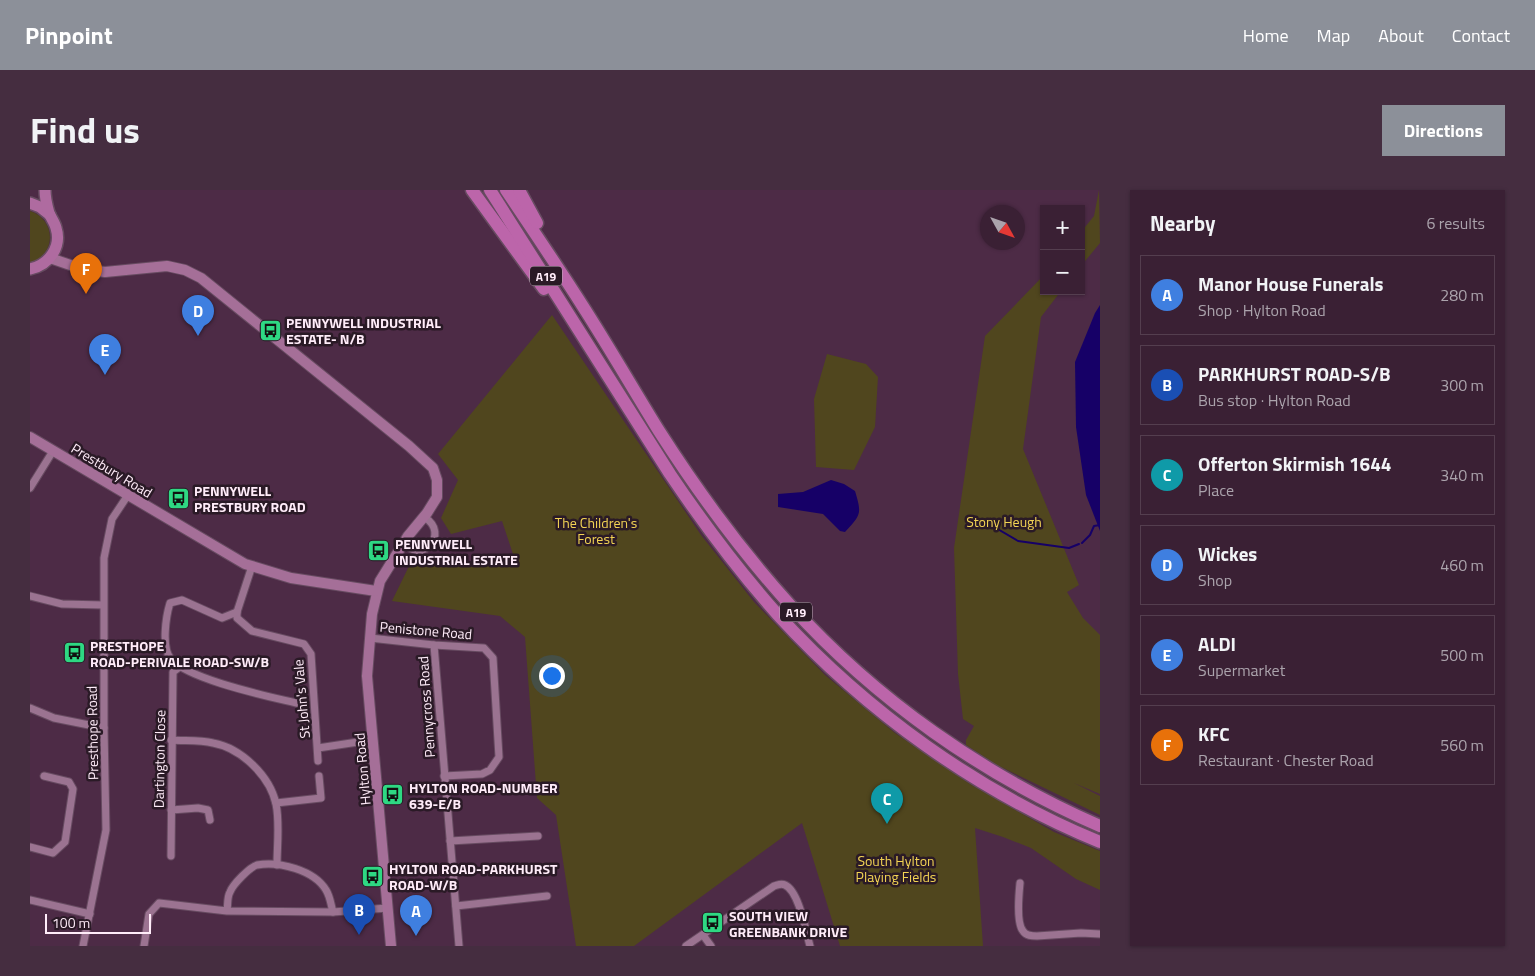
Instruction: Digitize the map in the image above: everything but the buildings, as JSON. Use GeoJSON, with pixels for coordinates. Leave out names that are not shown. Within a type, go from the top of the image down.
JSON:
{"type":"FeatureCollection","features":[{"type":"Feature","properties":{"kind":"highway"},"geometry":{"type":"LineString","coordinates":[[472,190],[599,364]]}},
{"type":"Feature","properties":{"kind":"highway","name":"A19"},"geometry":{"type":"LineString","coordinates":[[490,190],[518,231],[656,453],[710,530],[751,584],[778,615],[838,674],[898,725],[958,767],[1035,812],[1100,842]]}},
{"type":"Feature","properties":{"kind":"highway","name":"A19"},"geometry":{"type":"LineString","coordinates":[[506,190],[583,306],[660,432],[703,497],[763,574],[817,634],[876,688],[934,733],[975,761],[1038,796],[1100,826]]}},
{"type":"Feature","properties":{"kind":"highway"},"geometry":{"type":"LineString","coordinates":[[519,190],[583,306]]}},
{"type":"Feature","properties":{"kind":"main road"},"geometry":{"type":"LineString","coordinates":[[30,269],[45,263],[50,258],[57,241],[56,227],[50,214],[45,190]]}},
{"type":"Feature","properties":{"kind":"main road"},"geometry":{"type":"LineString","coordinates":[[30,203],[50,214]]}},
{"type":"Feature","properties":{"kind":"street"},"geometry":{"type":"LineString","coordinates":[[50,258],[82,270],[105,272],[167,266],[185,270],[201,278],[427,461],[433,468],[437,480],[437,498],[404,541],[376,590]]}},
{"type":"Feature","properties":{"kind":"street","name":"Prestbury Road"},"geometry":{"type":"LineString","coordinates":[[30,436],[245,564],[291,578],[376,590]]}},
{"type":"Feature","properties":{"kind":"street"},"geometry":{"type":"LineString","coordinates":[[30,488],[53,451]]}},
{"type":"Feature","properties":{"kind":"street","name":"Presthope Road"},"geometry":{"type":"LineString","coordinates":[[84,946],[106,830],[104,558],[112,519],[128,495]]}},
{"type":"Feature","properties":{"kind":"street"},"geometry":{"type":"LineString","coordinates":[[404,541],[408,548],[413,550],[425,549],[430,546],[435,536],[434,530],[432,524],[424,517]]}},
{"type":"Feature","properties":{"kind":"street"},"geometry":{"type":"LineString","coordinates":[[252,566],[237,612],[222,618],[182,600],[170,603],[166,616],[166,646],[170,659],[185,669],[230,687],[300,704]]}},
{"type":"Feature","properties":{"kind":"street","name":"Hylton Road"},"geometry":{"type":"LineString","coordinates":[[376,590],[367,676],[391,946]]}},
{"type":"Feature","properties":{"kind":"street"},"geometry":{"type":"LineString","coordinates":[[30,596],[62,604],[104,605]]}},
{"type":"Feature","properties":{"kind":"street","name":"St John's Vale"},"geometry":{"type":"LineString","coordinates":[[237,612],[237,618],[252,631],[304,644],[311,654],[318,761]]}},
{"type":"Feature","properties":{"kind":"street","name":"Penistone Road"},"geometry":{"type":"LineString","coordinates":[[370,638],[484,648],[493,658],[498,757],[490,770],[482,774],[444,776]]}},
{"type":"Feature","properties":{"kind":"street","name":"Pennycross Road"},"geometry":{"type":"LineString","coordinates":[[434,645],[460,946]]}},
{"type":"Feature","properties":{"kind":"street","name":"Dartington Close"},"geometry":{"type":"LineString","coordinates":[[171,856],[173,672],[181,666]]}},
{"type":"Feature","properties":{"kind":"street"},"geometry":{"type":"LineString","coordinates":[[30,708],[54,718],[104,728]]}},
{"type":"Feature","properties":{"kind":"street"},"geometry":{"type":"LineString","coordinates":[[171,740],[214,743],[240,754],[261,773],[276,803],[277,865]]}},
{"type":"Feature","properties":{"kind":"street"},"geometry":{"type":"LineString","coordinates":[[318,748],[358,742]]}},
{"type":"Feature","properties":{"kind":"street"},"geometry":{"type":"LineString","coordinates":[[30,847],[53,853],[65,842],[73,789],[69,782],[44,776]]}},
{"type":"Feature","properties":{"kind":"street"},"geometry":{"type":"LineString","coordinates":[[276,803],[321,798],[318,776]]}},
{"type":"Feature","properties":{"kind":"street"},"geometry":{"type":"LineString","coordinates":[[171,810],[198,808],[208,810],[210,820]]}},
{"type":"Feature","properties":{"kind":"street"},"geometry":{"type":"LineString","coordinates":[[450,841],[538,836]]}},
{"type":"Feature","properties":{"kind":"street"},"geometry":{"type":"LineString","coordinates":[[227,911],[229,892],[241,877],[256,865],[277,865],[299,869],[315,878],[326,890],[333,912]]}},
{"type":"Feature","properties":{"kind":"street"},"geometry":{"type":"LineString","coordinates":[[1020,882],[1019,919],[1020,927],[1024,933],[1031,936],[1081,933],[1100,934]]}},
{"type":"Feature","properties":{"kind":"street"},"geometry":{"type":"LineString","coordinates":[[686,946],[774,886],[784,884],[794,893],[810,946]]}},
{"type":"Feature","properties":{"kind":"street"},"geometry":{"type":"LineString","coordinates":[[456,906],[547,896]]}},
{"type":"Feature","properties":{"kind":"street"},"geometry":{"type":"LineString","coordinates":[[31,902],[90,914]]}},
{"type":"Feature","properties":{"kind":"street"},"geometry":{"type":"LineString","coordinates":[[144,946],[150,914],[159,903],[227,911],[333,912],[388,908]]}},
{"type":"Feature","properties":{"kind":"street"},"geometry":{"type":"LineString","coordinates":[[703,935],[711,946]]}},
{"type":"Feature","properties":{"kind":"green space"},"geometry":{"type":"Polygon","coordinates":[[[1099,190],[1100,243],[1085,261],[1085,227],[1094,216],[1099,190]]]}},
{"type":"Feature","properties":{"kind":"green space"},"geometry":{"type":"Polygon","coordinates":[[[30,211],[39,215],[45,221],[50,237],[45,253],[39,259],[30,263],[30,211]]]}},
{"type":"Feature","properties":{"kind":"green space","name":"Stony Heugh"},"geometry":{"type":"Polygon","coordinates":[[[1040,279],[1040,295],[1058,295],[1041,317],[1023,449],[1079,585],[1067,592],[1083,618],[1100,635],[1100,794],[1074,783],[1100,796],[1100,815],[997,765],[966,745],[966,740],[974,726],[963,719],[958,674],[954,548],[985,336],[1040,279]]]}},
{"type":"Feature","properties":{"kind":"green space","name":"The Children's Forest"},"geometry":{"type":"Polygon","coordinates":[[[552,315],[701,535],[754,602],[825,675],[895,733],[970,784],[1054,832],[1100,851],[1100,890],[1076,879],[1031,848],[975,828],[983,946],[840,946],[802,823],[634,946],[576,946],[556,815],[537,798],[525,637],[500,616],[392,601],[411,562],[431,566],[517,566],[502,521],[451,534],[441,518],[458,480],[438,454],[552,315]]]}},
{"type":"Feature","properties":{"kind":"green space"},"geometry":{"type":"Polygon","coordinates":[[[827,354],[866,364],[878,377],[875,427],[854,470],[816,467],[814,399],[827,354]]]}},
{"type":"Feature","properties":{"kind":"shaded area"},"geometry":{"type":"Polygon","coordinates":[[[1100,305],[1100,531],[1086,495],[1076,427],[1075,362],[1100,305]]]}},
{"type":"Feature","properties":{"kind":"shaded area"},"geometry":{"type":"Polygon","coordinates":[[[831,480],[844,484],[855,491],[859,514],[845,532],[840,531],[823,514],[778,507],[778,494],[803,492],[831,480]]]}},
{"type":"Feature","properties":{"kind":"waterway"},"geometry":{"type":"LineString","coordinates":[[984,521],[1018,541],[1069,548],[1079,544]]}},
{"type":"Feature","properties":{"kind":"waterway"},"geometry":{"type":"LineString","coordinates":[[1082,543],[1090,535],[1094,526],[1100,525]]}},
{"type":"Feature","properties":{"kind":"place","name":"KFC"},"geometry":{"type":"Point","coordinates":[86,294]}},
{"type":"Feature","properties":{"kind":"place","name":"PENNYWELL INDUSTRIAL ESTATE- N/B"},"geometry":{"type":"Point","coordinates":[270,330]}},
{"type":"Feature","properties":{"kind":"place","name":"Wickes"},"geometry":{"type":"Point","coordinates":[198,336]}},
{"type":"Feature","properties":{"kind":"place","name":"ALDI"},"geometry":{"type":"Point","coordinates":[105,375]}},
{"type":"Feature","properties":{"kind":"place","name":"PENNYWELL PRESTBURY ROAD"},"geometry":{"type":"Point","coordinates":[178,498]}},
{"type":"Feature","properties":{"kind":"place","name":"PENNYWELL INDUSTRIAL ESTATE"},"geometry":{"type":"Point","coordinates":[379,551]}},
{"type":"Feature","properties":{"kind":"place","name":"PRESTHOPE ROAD-PERIVALE ROAD-SW/B"},"geometry":{"type":"Point","coordinates":[74,653]}},
{"type":"Feature","properties":{"kind":"place","name":"HYLTON ROAD-NUMBER 639-E/B"},"geometry":{"type":"Point","coordinates":[393,795]}},
{"type":"Feature","properties":{"kind":"place","name":"Offerton Skirmish 1644"},"geometry":{"type":"Point","coordinates":[887,824]}},
{"type":"Feature","properties":{"kind":"place","name":"HYLTON ROAD-PARKHURST ROAD-W/B"},"geometry":{"type":"Point","coordinates":[373,876]}},
{"type":"Feature","properties":{"kind":"place","name":"SOUTH VIEW GREENBANK DRIVE"},"geometry":{"type":"Point","coordinates":[713,923]}},
{"type":"Feature","properties":{"kind":"place","name":"PARKHURST ROAD-S/B"},"geometry":{"type":"Point","coordinates":[359,935]}},
{"type":"Feature","properties":{"kind":"place","name":"Manor House Funerals"},"geometry":{"type":"Point","coordinates":[416,936]}},
{"type":"Feature","properties":{"kind":"park label","name":"South Hylton Playing Fields"},"geometry":{"type":"Point","coordinates":[896,868]}}]}
